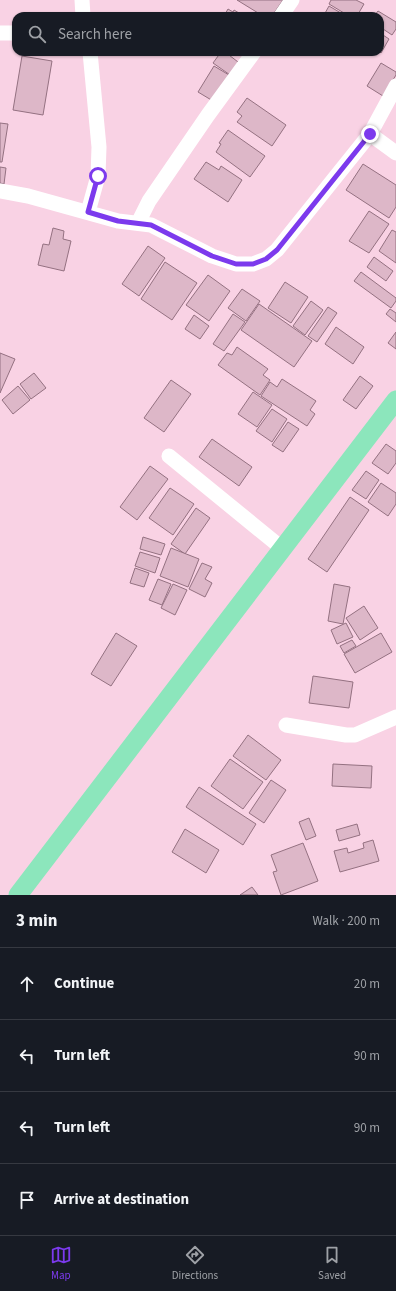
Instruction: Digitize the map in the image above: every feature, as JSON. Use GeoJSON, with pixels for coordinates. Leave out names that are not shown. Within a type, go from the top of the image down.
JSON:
{"type":"FeatureCollection","features":[{"type":"Feature","properties":{"kind":"main road"},"geometry":{"type":"LineString","coordinates":[[18,895],[396,400]]}},
{"type":"Feature","properties":{"kind":"street"},"geometry":{"type":"LineString","coordinates":[[82,0],[83,12]]}},
{"type":"Feature","properties":{"kind":"street"},"geometry":{"type":"LineString","coordinates":[[284,12],[292,0]]}},
{"type":"Feature","properties":{"kind":"street"},"geometry":{"type":"LineString","coordinates":[[0,33],[12,33]]}},
{"type":"Feature","properties":{"kind":"street"},"geometry":{"type":"LineString","coordinates":[[88,212],[98,176],[99,147],[90,56]]}},
{"type":"Feature","properties":{"kind":"street"},"geometry":{"type":"LineString","coordinates":[[138,223],[149,201],[208,115],[251,56]]}},
{"type":"Feature","properties":{"kind":"street"},"geometry":{"type":"LineString","coordinates":[[0,191],[28,196],[118,221],[151,225],[212,256],[236,264],[253,264],[266,259],[277,250],[370,134],[396,86]]}},
{"type":"Feature","properties":{"kind":"street"},"geometry":{"type":"LineString","coordinates":[[370,134],[396,152]]}},
{"type":"Feature","properties":{"kind":"street"},"geometry":{"type":"LineString","coordinates":[[169,456],[283,548]]}},
{"type":"Feature","properties":{"kind":"street"},"geometry":{"type":"LineString","coordinates":[[286,725],[346,735],[355,734],[396,717]]}},
{"type":"Feature","properties":{"kind":"building"},"geometry":{"type":"Polygon","coordinates":[[[237,0],[283,0],[275,12],[256,12],[237,0]]]}},
{"type":"Feature","properties":{"kind":"building"},"geometry":{"type":"Polygon","coordinates":[[[331,0],[356,0],[364,4],[359,12],[342,12],[329,4],[331,0]]]}},
{"type":"Feature","properties":{"kind":"building"},"geometry":{"type":"Polygon","coordinates":[[[329,6],[339,12],[326,12],[329,6]]]}},
{"type":"Feature","properties":{"kind":"building"},"geometry":{"type":"Polygon","coordinates":[[[228,9],[233,12],[226,12],[228,9]]]}},
{"type":"Feature","properties":{"kind":"building"},"geometry":{"type":"Polygon","coordinates":[[[384,15],[396,22],[396,29],[392,35],[384,30],[384,15]]]}},
{"type":"Feature","properties":{"kind":"building"},"geometry":{"type":"Polygon","coordinates":[[[384,36],[389,39],[384,48],[384,36]]]}},
{"type":"Feature","properties":{"kind":"building"},"geometry":{"type":"Polygon","coordinates":[[[22,56],[52,61],[43,115],[13,110],[22,56]]]}},
{"type":"Feature","properties":{"kind":"building"},"geometry":{"type":"Polygon","coordinates":[[[218,56],[230,56],[242,65],[233,77],[213,63],[218,56]]]}},
{"type":"Feature","properties":{"kind":"building"},"geometry":{"type":"Polygon","coordinates":[[[381,63],[396,72],[396,75],[383,96],[367,86],[381,63]]]}},
{"type":"Feature","properties":{"kind":"building"},"geometry":{"type":"Polygon","coordinates":[[[214,66],[229,75],[213,101],[198,92],[214,66]]]}},
{"type":"Feature","properties":{"kind":"building"},"geometry":{"type":"Polygon","coordinates":[[[247,98],[286,125],[272,146],[237,122],[242,116],[237,112],[247,98]]]}},
{"type":"Feature","properties":{"kind":"building"},"geometry":{"type":"Polygon","coordinates":[[[0,123],[8,124],[2,162],[0,162],[0,123]]]}},
{"type":"Feature","properties":{"kind":"building"},"geometry":{"type":"Polygon","coordinates":[[[228,130],[265,156],[250,177],[216,152],[221,144],[219,143],[228,130]]]}},
{"type":"Feature","properties":{"kind":"building"},"geometry":{"type":"Polygon","coordinates":[[[206,162],[219,170],[221,166],[242,180],[228,202],[194,179],[206,162]]]}},
{"type":"Feature","properties":{"kind":"building"},"geometry":{"type":"Polygon","coordinates":[[[363,164],[396,185],[396,207],[389,218],[346,190],[363,164]]]}},
{"type":"Feature","properties":{"kind":"building"},"geometry":{"type":"Polygon","coordinates":[[[0,167],[6,168],[4,184],[0,183],[0,167]]]}},
{"type":"Feature","properties":{"kind":"building"},"geometry":{"type":"Polygon","coordinates":[[[369,211],[389,224],[369,253],[349,241],[369,211]]]}},
{"type":"Feature","properties":{"kind":"building"},"geometry":{"type":"Polygon","coordinates":[[[53,228],[64,231],[63,239],[71,241],[64,271],[38,265],[43,244],[49,245],[53,228]]]}},
{"type":"Feature","properties":{"kind":"building"},"geometry":{"type":"Polygon","coordinates":[[[392,230],[396,232],[396,263],[379,251],[392,230]]]}},
{"type":"Feature","properties":{"kind":"building"},"geometry":{"type":"Polygon","coordinates":[[[148,246],[165,258],[139,296],[122,284],[148,246]]]}},
{"type":"Feature","properties":{"kind":"building"},"geometry":{"type":"Polygon","coordinates":[[[374,257],[393,271],[386,281],[367,267],[374,257]]]}},
{"type":"Feature","properties":{"kind":"building"},"geometry":{"type":"Polygon","coordinates":[[[165,262],[197,283],[172,320],[141,299],[165,262]]]}},
{"type":"Feature","properties":{"kind":"building"},"geometry":{"type":"Polygon","coordinates":[[[361,272],[396,298],[396,301],[391,308],[354,281],[361,272]]]}},
{"type":"Feature","properties":{"kind":"building"},"geometry":{"type":"Polygon","coordinates":[[[208,275],[230,291],[209,321],[186,305],[208,275]]]}},
{"type":"Feature","properties":{"kind":"building"},"geometry":{"type":"Polygon","coordinates":[[[285,282],[308,297],[291,323],[268,308],[285,282]]]}},
{"type":"Feature","properties":{"kind":"building"},"geometry":{"type":"Polygon","coordinates":[[[242,289],[260,301],[246,321],[228,308],[242,289]]]}},
{"type":"Feature","properties":{"kind":"building"},"geometry":{"type":"Polygon","coordinates":[[[311,301],[323,310],[305,335],[293,326],[311,301]]]}},
{"type":"Feature","properties":{"kind":"building"},"geometry":{"type":"Polygon","coordinates":[[[259,304],[312,341],[294,367],[241,330],[259,304]]]}},
{"type":"Feature","properties":{"kind":"building"},"geometry":{"type":"Polygon","coordinates":[[[328,307],[337,313],[317,342],[308,336],[328,307]]]}},
{"type":"Feature","properties":{"kind":"building"},"geometry":{"type":"Polygon","coordinates":[[[390,309],[396,313],[396,322],[386,314],[390,309]]]}},
{"type":"Feature","properties":{"kind":"building"},"geometry":{"type":"Polygon","coordinates":[[[233,314],[245,322],[224,351],[213,344],[233,314]]]}},
{"type":"Feature","properties":{"kind":"building"},"geometry":{"type":"Polygon","coordinates":[[[194,315],[209,326],[200,339],[185,329],[194,315]]]}},
{"type":"Feature","properties":{"kind":"building"},"geometry":{"type":"Polygon","coordinates":[[[336,327],[364,347],[353,364],[325,344],[336,327]]]}},
{"type":"Feature","properties":{"kind":"building"},"geometry":{"type":"Polygon","coordinates":[[[396,332],[396,349],[388,343],[396,332]]]}},
{"type":"Feature","properties":{"kind":"building"},"geometry":{"type":"Polygon","coordinates":[[[237,347],[268,369],[263,375],[270,380],[260,395],[218,365],[227,353],[232,355],[237,347]]]}},
{"type":"Feature","properties":{"kind":"building"},"geometry":{"type":"Polygon","coordinates":[[[0,353],[15,359],[0,393],[0,353]]]}},
{"type":"Feature","properties":{"kind":"building"},"geometry":{"type":"Polygon","coordinates":[[[34,373],[46,388],[31,399],[20,384],[34,373]]]}},
{"type":"Feature","properties":{"kind":"building"},"geometry":{"type":"Polygon","coordinates":[[[360,376],[373,386],[356,409],[343,400],[360,376]]]}},
{"type":"Feature","properties":{"kind":"building"},"geometry":{"type":"Polygon","coordinates":[[[282,379],[316,401],[310,410],[315,414],[307,426],[261,396],[270,382],[277,387],[282,379]]]}},
{"type":"Feature","properties":{"kind":"building"},"geometry":{"type":"Polygon","coordinates":[[[171,380],[191,394],[164,432],[144,418],[171,380]]]}},
{"type":"Feature","properties":{"kind":"building"},"geometry":{"type":"Polygon","coordinates":[[[18,386],[30,400],[13,414],[2,400],[18,386]]]}},
{"type":"Feature","properties":{"kind":"building"},"geometry":{"type":"Polygon","coordinates":[[[253,392],[272,405],[257,427],[238,414],[253,392]]]}},
{"type":"Feature","properties":{"kind":"building"},"geometry":{"type":"Polygon","coordinates":[[[272,409],[287,419],[272,442],[256,431],[272,409]]]}},
{"type":"Feature","properties":{"kind":"building"},"geometry":{"type":"Polygon","coordinates":[[[288,422],[299,429],[283,452],[272,445],[288,422]]]}},
{"type":"Feature","properties":{"kind":"building"},"geometry":{"type":"Polygon","coordinates":[[[212,439],[252,467],[239,486],[199,457],[212,439]]]}},
{"type":"Feature","properties":{"kind":"building"},"geometry":{"type":"Polygon","coordinates":[[[386,444],[396,451],[396,463],[388,474],[372,463],[386,444]]]}},
{"type":"Feature","properties":{"kind":"building"},"geometry":{"type":"Polygon","coordinates":[[[150,466],[168,479],[137,520],[120,507],[150,466]]]}},
{"type":"Feature","properties":{"kind":"building"},"geometry":{"type":"Polygon","coordinates":[[[366,471],[379,480],[366,499],[352,490],[366,471]]]}},
{"type":"Feature","properties":{"kind":"building"},"geometry":{"type":"Polygon","coordinates":[[[381,483],[396,493],[396,504],[388,516],[368,502],[381,483]]]}},
{"type":"Feature","properties":{"kind":"building"},"geometry":{"type":"Polygon","coordinates":[[[170,488],[194,504],[173,535],[149,518],[170,488]]]}},
{"type":"Feature","properties":{"kind":"building"},"geometry":{"type":"Polygon","coordinates":[[[350,497],[369,510],[327,572],[308,559],[350,497]]]}},
{"type":"Feature","properties":{"kind":"building"},"geometry":{"type":"Polygon","coordinates":[[[196,508],[210,518],[185,554],[171,544],[196,508]]]}},
{"type":"Feature","properties":{"kind":"building"},"geometry":{"type":"Polygon","coordinates":[[[143,537],[165,544],[161,555],[140,549],[143,537]]]}},
{"type":"Feature","properties":{"kind":"building"},"geometry":{"type":"Polygon","coordinates":[[[171,548],[199,559],[188,587],[160,576],[171,548]]]}},
{"type":"Feature","properties":{"kind":"building"},"geometry":{"type":"Polygon","coordinates":[[[140,552],[160,558],[155,573],[135,566],[140,552]]]}},
{"type":"Feature","properties":{"kind":"building"},"geometry":{"type":"Polygon","coordinates":[[[202,563],[212,567],[205,579],[212,583],[205,597],[189,589],[202,563]]]}},
{"type":"Feature","properties":{"kind":"building"},"geometry":{"type":"Polygon","coordinates":[[[135,568],[149,573],[144,587],[130,583],[135,568]]]}},
{"type":"Feature","properties":{"kind":"building"},"geometry":{"type":"Polygon","coordinates":[[[158,579],[171,584],[162,605],[149,600],[158,579]]]}},
{"type":"Feature","properties":{"kind":"building"},"geometry":{"type":"Polygon","coordinates":[[[173,584],[187,590],[175,615],[161,608],[173,584]]]}},
{"type":"Feature","properties":{"kind":"building"},"geometry":{"type":"Polygon","coordinates":[[[334,584],[350,587],[343,624],[328,621],[334,584]]]}},
{"type":"Feature","properties":{"kind":"building"},"geometry":{"type":"Polygon","coordinates":[[[364,606],[378,628],[360,640],[346,618],[364,606]]]}},
{"type":"Feature","properties":{"kind":"building"},"geometry":{"type":"Polygon","coordinates":[[[346,623],[353,637],[337,644],[331,630],[346,623]]]}},
{"type":"Feature","properties":{"kind":"building"},"geometry":{"type":"Polygon","coordinates":[[[116,633],[137,646],[111,686],[91,674],[116,633]]]}},
{"type":"Feature","properties":{"kind":"building"},"geometry":{"type":"Polygon","coordinates":[[[381,633],[392,652],[355,673],[344,654],[381,633]]]}},
{"type":"Feature","properties":{"kind":"building"},"geometry":{"type":"Polygon","coordinates":[[[352,640],[356,646],[344,653],[340,646],[352,640]]]}},
{"type":"Feature","properties":{"kind":"building"},"geometry":{"type":"Polygon","coordinates":[[[313,676],[353,682],[349,708],[309,703],[313,676]]]}},
{"type":"Feature","properties":{"kind":"building"},"geometry":{"type":"Polygon","coordinates":[[[248,735],[281,760],[266,780],[233,756],[248,735]]]}},
{"type":"Feature","properties":{"kind":"building"},"geometry":{"type":"Polygon","coordinates":[[[230,759],[263,782],[243,809],[211,786],[230,759]]]}},
{"type":"Feature","properties":{"kind":"building"},"geometry":{"type":"Polygon","coordinates":[[[333,764],[372,766],[371,788],[332,786],[333,764]]]}},
{"type":"Feature","properties":{"kind":"building"},"geometry":{"type":"Polygon","coordinates":[[[271,780],[286,790],[264,823],[249,813],[271,780]]]}},
{"type":"Feature","properties":{"kind":"building"},"geometry":{"type":"Polygon","coordinates":[[[199,787],[256,824],[243,845],[186,807],[199,787]]]}},
{"type":"Feature","properties":{"kind":"building"},"geometry":{"type":"Polygon","coordinates":[[[309,818],[316,836],[306,840],[299,822],[309,818]]]}},
{"type":"Feature","properties":{"kind":"building"},"geometry":{"type":"Polygon","coordinates":[[[357,824],[360,835],[339,841],[336,830],[357,824]]]}},
{"type":"Feature","properties":{"kind":"building"},"geometry":{"type":"Polygon","coordinates":[[[185,829],[219,850],[206,873],[172,852],[185,829]]]}},
{"type":"Feature","properties":{"kind":"building"},"geometry":{"type":"Polygon","coordinates":[[[373,840],[379,861],[340,872],[334,851],[347,848],[348,853],[364,848],[363,843],[373,840]]]}},
{"type":"Feature","properties":{"kind":"building"},"geometry":{"type":"Polygon","coordinates":[[[303,843],[318,881],[281,895],[273,872],[277,871],[271,855],[303,843]]]}},
{"type":"Feature","properties":{"kind":"building"},"geometry":{"type":"Polygon","coordinates":[[[252,887],[258,895],[240,895],[252,887]]]}},
{"type":"Feature","properties":{"kind":"route"},"geometry":{"type":"LineString","coordinates":[[98,176],[88,212],[118,221],[151,225],[212,256],[236,264],[253,264],[266,259],[277,250],[370,134]]}}]}
